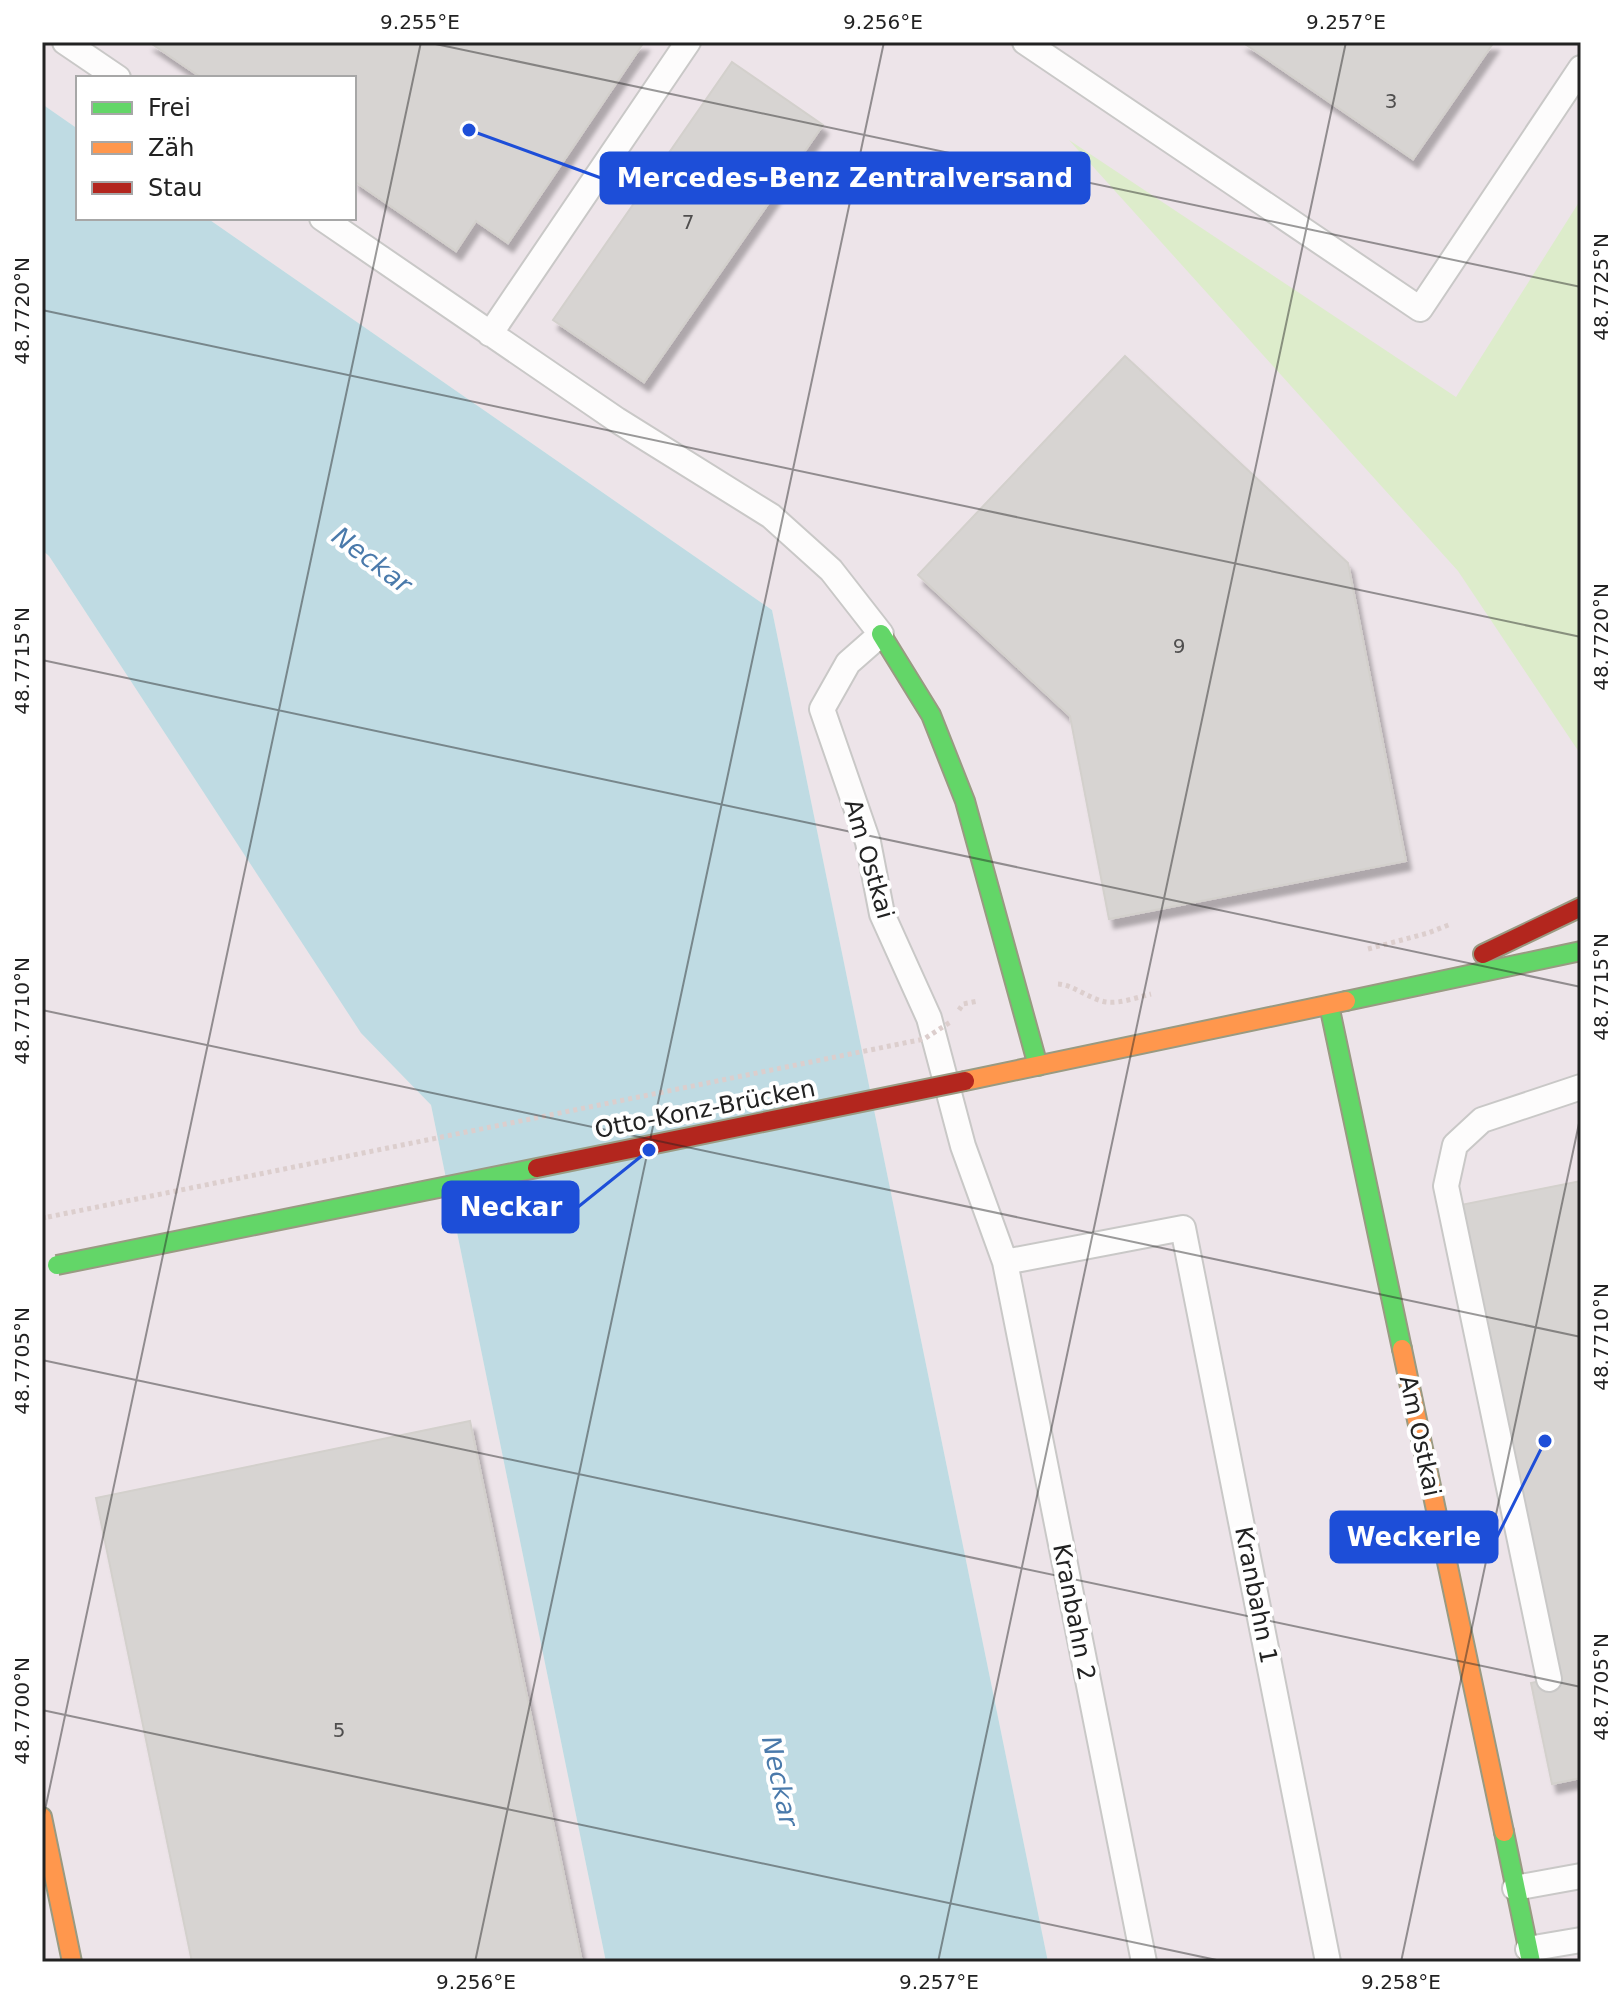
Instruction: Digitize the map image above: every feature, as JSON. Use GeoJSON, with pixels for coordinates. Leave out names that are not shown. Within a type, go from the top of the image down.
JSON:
{"type":"FeatureCollection","features":[{"type":"Feature","properties":{"kind":"main road"},"geometry":{"type":"LineString","coordinates":[[881,634],[931,715],[965,801],[1038,1066]]}},
{"type":"Feature","properties":{"kind":"main road","name":"Otto-Konz-Brücken"},"geometry":{"type":"LineString","coordinates":[[1377,994],[1466,961],[1581,907]]}},
{"type":"Feature","properties":{"kind":"main road","name":"Otto-Konz-Brücken"},"geometry":{"type":"LineString","coordinates":[[50,1266],[1038,1066],[1581,951]]}},
{"type":"Feature","properties":{"kind":"main road","name":"Am Ostkai"},"geometry":{"type":"LineString","coordinates":[[1329,1005],[1530,1956]]}},
{"type":"Feature","properties":{"kind":"main road"},"geometry":{"type":"LineString","coordinates":[[42,1817],[72,1962]]}},
{"type":"Feature","properties":{"kind":"lane"},"geometry":{"type":"LineString","coordinates":[[65,42],[115,76]]}},
{"type":"Feature","properties":{"kind":"lane"},"geometry":{"type":"LineString","coordinates":[[490,334],[688,42]]}},
{"type":"Feature","properties":{"kind":"lane"},"geometry":{"type":"LineString","coordinates":[[1025,42],[1420,309],[1581,68]]}},
{"type":"Feature","properties":{"kind":"lane"},"geometry":{"type":"LineString","coordinates":[[325,220],[617,420],[771,516],[831,570],[881,634]]}},
{"type":"Feature","properties":{"kind":"lane","name":"Am Ostkai"},"geometry":{"type":"LineString","coordinates":[[881,634],[848,663],[822,709],[868,842],[882,914],[929,1018],[963,1146],[1005,1262]]}},
{"type":"Feature","properties":{"kind":"lane"},"geometry":{"type":"LineString","coordinates":[[1549,1679],[1446,1186],[1455,1145],[1482,1120],[1581,1087]]}},
{"type":"Feature","properties":{"kind":"lane","name":"Kranbahn 1"},"geometry":{"type":"LineString","coordinates":[[1005,1262],[1183,1228],[1328,1962]]}},
{"type":"Feature","properties":{"kind":"lane","name":"Kranbahn 2"},"geometry":{"type":"LineString","coordinates":[[1005,1262],[1144,1962]]}},
{"type":"Feature","properties":{"kind":"lane"},"geometry":{"type":"LineString","coordinates":[[1515,1888],[1577,1875]]}},
{"type":"Feature","properties":{"kind":"lane"},"geometry":{"type":"LineString","coordinates":[[1530,1956],[1581,1940]]}},
{"type":"Feature","properties":{"kind":"path"},"geometry":{"type":"LineString","coordinates":[[1355,952],[1428,933],[1456,922]]}},
{"type":"Feature","properties":{"kind":"path"},"geometry":{"type":"LineString","coordinates":[[45,1218],[924,1039],[952,1021],[963,1004],[1062,983],[1109,1003],[1155,993]]}},
{"type":"Feature","properties":{"kind":"shaded area"},"geometry":{"type":"Polygon","coordinates":[[[42,42],[1581,42],[1581,1962],[1048,1962],[772,610],[210,220],[356,220],[356,76],[76,76],[76,128],[42,104],[42,42]]]}},
{"type":"Feature","properties":{"kind":"shaded area"},"geometry":{"type":"Polygon","coordinates":[[[42,550],[49,556],[361,1032],[431,1105],[606,1962],[42,1962],[42,550]]]}},
{"type":"Feature","properties":{"kind":"green space"},"geometry":{"type":"Polygon","coordinates":[[[1069,140],[1456,397],[1581,199],[1581,755],[1458,571],[1069,140]]]}},
{"type":"Feature","properties":{"kind":"water"},"geometry":{"type":"Polygon","coordinates":[[[42,104],[76,128],[76,220],[210,220],[772,610],[1048,1962],[606,1962],[431,1105],[361,1033],[49,556],[42,550],[42,104]]]}},
{"type":"Feature","properties":{"kind":"building"},"geometry":{"type":"Polygon","coordinates":[[[149,42],[644,42],[508,243],[476,221],[456,251],[356,182],[356,76],[199,76],[149,42]]]}},
{"type":"Feature","properties":{"kind":"building"},"geometry":{"type":"Polygon","coordinates":[[[1242,42],[1494,42],[1413,159],[1242,42]]]}},
{"type":"Feature","properties":{"kind":"building"},"geometry":{"type":"Polygon","coordinates":[[[732,62],[823,125],[644,382],[553,320],[732,62]]]}},
{"type":"Feature","properties":{"kind":"building"},"geometry":{"type":"Polygon","coordinates":[[[1125,356],[1348,563],[1406,861],[1109,919],[1070,716],[918,575],[1125,356]]]}},
{"type":"Feature","properties":{"kind":"building"},"geometry":{"type":"Polygon","coordinates":[[[1581,1181],[1581,1778],[1552,1784],[1531,1683],[1559,1677],[1461,1205],[1581,1181]]]}},
{"type":"Feature","properties":{"kind":"building"},"geometry":{"type":"Polygon","coordinates":[[[470,1421],[582,1962],[192,1962],[96,1498],[470,1421]]]}},
{"type":"Feature","properties":{"kind":"traffic: fast"},"geometry":{"type":"LineString","coordinates":[[881,634],[931,715],[965,801],[1038,1066]]}},
{"type":"Feature","properties":{"kind":"traffic: fast"},"geometry":{"type":"LineString","coordinates":[[1346,1001],[1581,951]]}},
{"type":"Feature","properties":{"kind":"traffic: fast"},"geometry":{"type":"LineString","coordinates":[[1329,1005],[1402,1349]]}},
{"type":"Feature","properties":{"kind":"traffic: fast"},"geometry":{"type":"LineString","coordinates":[[57,1265],[537,1168]]}},
{"type":"Feature","properties":{"kind":"traffic: fast"},"geometry":{"type":"LineString","coordinates":[[1504,1832],[1531,1962]]}},
{"type":"Feature","properties":{"kind":"traffic: slow"},"geometry":{"type":"LineString","coordinates":[[965,1081],[1346,1001]]}},
{"type":"Feature","properties":{"kind":"traffic: slow"},"geometry":{"type":"LineString","coordinates":[[1402,1349],[1504,1832]]}},
{"type":"Feature","properties":{"kind":"traffic: slow"},"geometry":{"type":"LineString","coordinates":[[42,1817],[72,1962]]}},
{"type":"Feature","properties":{"kind":"traffic: jam"},"geometry":{"type":"LineString","coordinates":[[1483,954],[1581,907]]}},
{"type":"Feature","properties":{"kind":"traffic: jam"},"geometry":{"type":"LineString","coordinates":[[537,1168],[965,1081]]}},
{"type":"Feature","properties":{"kind":"place","name":"Mercedes-Benz Zentralversand"},"geometry":{"type":"Point","coordinates":[469,130]}},
{"type":"Feature","properties":{"kind":"place","name":"Neckar"},"geometry":{"type":"Point","coordinates":[649,1150]}},
{"type":"Feature","properties":{"kind":"place","name":"Weckerle"},"geometry":{"type":"Point","coordinates":[1545,1441]}}]}
